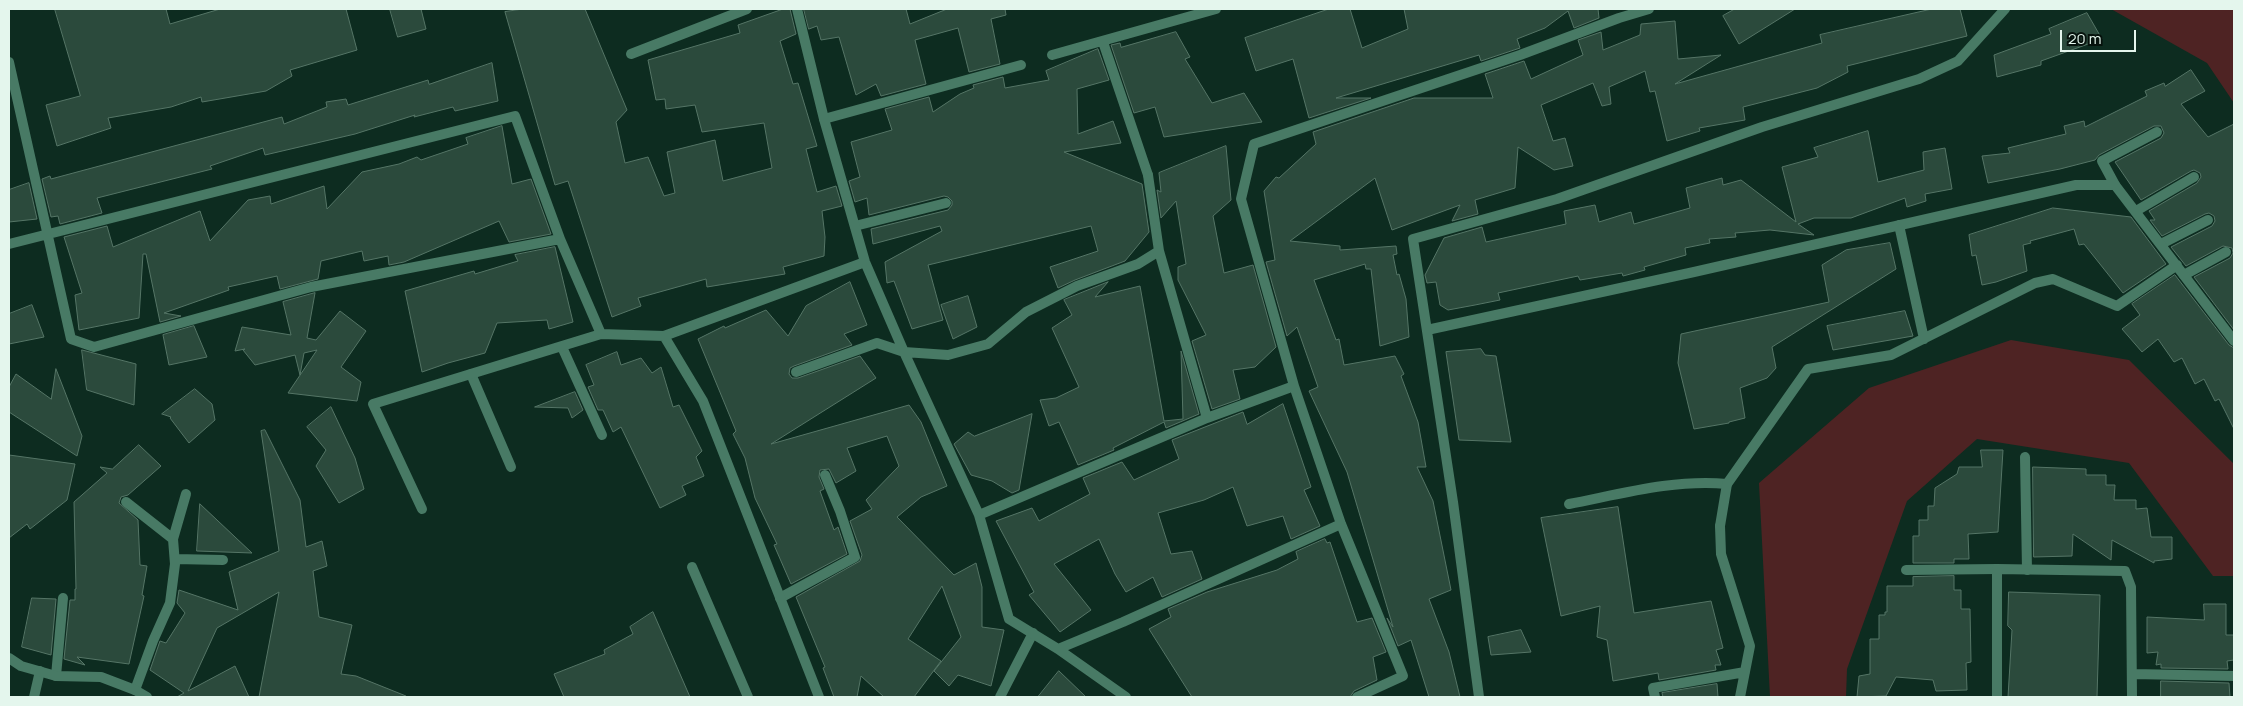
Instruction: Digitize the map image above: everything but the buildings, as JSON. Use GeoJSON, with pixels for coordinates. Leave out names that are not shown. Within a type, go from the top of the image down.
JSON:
{"type":"FeatureCollection","features":[{"type":"Feature","properties":{"kind":"street"},"geometry":{"type":"LineString","coordinates":[[631,54],[747,9]]}},
{"type":"Feature","properties":{"kind":"street"},"geometry":{"type":"LineString","coordinates":[[797,9],[824,120],[865,262],[979,516],[1010,619],[1058,649],[1126,697]]}},
{"type":"Feature","properties":{"kind":"street"},"geometry":{"type":"LineString","coordinates":[[1052,55],[1216,9]]}},
{"type":"Feature","properties":{"kind":"street"},"geometry":{"type":"LineString","coordinates":[[1357,697],[1403,676],[1341,524],[1294,386],[1241,198],[1254,144],[1520,55],[1618,13],[1649,9]]}},
{"type":"Feature","properties":{"kind":"street"},"geometry":{"type":"LineString","coordinates":[[1479,697],[1453,502],[1413,239],[1557,198],[1762,128],[1919,78],[1958,61],[2005,9]]}},
{"type":"Feature","properties":{"kind":"street"},"geometry":{"type":"LineString","coordinates":[[1103,42],[1148,175],[1160,251],[1207,418]]}},
{"type":"Feature","properties":{"kind":"street"},"geometry":{"type":"LineString","coordinates":[[9,62],[71,339],[94,347],[311,287],[560,239]]}},
{"type":"Feature","properties":{"kind":"street"},"geometry":{"type":"LineString","coordinates":[[824,120],[1021,65]]}},
{"type":"Feature","properties":{"kind":"street"},"geometry":{"type":"LineString","coordinates":[[9,244],[515,116],[560,239],[601,334]]}},
{"type":"Feature","properties":{"kind":"street"},"geometry":{"type":"LineString","coordinates":[[2157,132],[2102,161],[2115,185],[2234,341]]}},
{"type":"Feature","properties":{"kind":"street"},"geometry":{"type":"LineString","coordinates":[[2136,211],[2194,177]]}},
{"type":"Feature","properties":{"kind":"street"},"geometry":{"type":"LineString","coordinates":[[1426,330],[1694,272],[2076,185],[2115,185]]}},
{"type":"Feature","properties":{"kind":"street"},"geometry":{"type":"LineString","coordinates":[[855,226],[946,203]]}},
{"type":"Feature","properties":{"kind":"street"},"geometry":{"type":"LineString","coordinates":[[2161,244],[2208,220]]}},
{"type":"Feature","properties":{"kind":"street"},"geometry":{"type":"LineString","coordinates":[[1899,225],[1924,339]]}},
{"type":"Feature","properties":{"kind":"street"},"geometry":{"type":"LineString","coordinates":[[796,372],[877,343],[904,352],[948,355],[988,344],[1026,312],[1078,286],[1138,264],[1160,251]]}},
{"type":"Feature","properties":{"kind":"street"},"geometry":{"type":"LineString","coordinates":[[2184,275],[2226,252]]}},
{"type":"Feature","properties":{"kind":"street"},"geometry":{"type":"LineString","coordinates":[[422,509],[373,404],[601,334],[664,336],[865,262]]}},
{"type":"Feature","properties":{"kind":"street"},"geometry":{"type":"LineString","coordinates":[[1740,697],[1750,646],[1721,554],[1720,526],[1727,484],[1808,370],[1891,355],[2035,283],[2053,279],[2117,306],[2178,266]]}},
{"type":"Feature","properties":{"kind":"street"},"geometry":{"type":"LineString","coordinates":[[664,336],[703,401],[819,697]]}},
{"type":"Feature","properties":{"kind":"street"},"geometry":{"type":"LineString","coordinates":[[562,347],[602,435]]}},
{"type":"Feature","properties":{"kind":"street"},"geometry":{"type":"LineString","coordinates":[[471,374],[511,467]]}},
{"type":"Feature","properties":{"kind":"street"},"geometry":{"type":"LineString","coordinates":[[979,516],[1207,418],[1294,386]]}},
{"type":"Feature","properties":{"kind":"street"},"geometry":{"type":"LineString","coordinates":[[2025,456],[2027,570]]}},
{"type":"Feature","properties":{"kind":"street"},"geometry":{"type":"LineString","coordinates":[[780,598],[855,557],[840,511],[825,475]]}},
{"type":"Feature","properties":{"kind":"street"},"geometry":{"type":"LineString","coordinates":[[1569,504],[1702,482],[1727,484]]}},
{"type":"Feature","properties":{"kind":"street"},"geometry":{"type":"LineString","coordinates":[[135,690],[153,641],[170,603],[175,559],[173,539],[186,494]]}},
{"type":"Feature","properties":{"kind":"street"},"geometry":{"type":"LineString","coordinates":[[126,502],[173,539]]}},
{"type":"Feature","properties":{"kind":"street"},"geometry":{"type":"LineString","coordinates":[[1058,649],[1123,622],[1341,524]]}},
{"type":"Feature","properties":{"kind":"street"},"geometry":{"type":"LineString","coordinates":[[175,559],[223,560]]}},
{"type":"Feature","properties":{"kind":"street"},"geometry":{"type":"LineString","coordinates":[[692,568],[748,697]]}},
{"type":"Feature","properties":{"kind":"street"},"geometry":{"type":"LineString","coordinates":[[1997,569],[1997,697]]}},
{"type":"Feature","properties":{"kind":"street"},"geometry":{"type":"LineString","coordinates":[[1906,570],[2125,571],[2131,586],[2132,697]]}},
{"type":"Feature","properties":{"kind":"street"},"geometry":{"type":"LineString","coordinates":[[56,676],[63,598]]}},
{"type":"Feature","properties":{"kind":"street"},"geometry":{"type":"LineString","coordinates":[[1000,697],[1033,633]]}},
{"type":"Feature","properties":{"kind":"street"},"geometry":{"type":"LineString","coordinates":[[9,658],[21,666],[56,676],[101,677],[135,690],[147,697]]}},
{"type":"Feature","properties":{"kind":"street"},"geometry":{"type":"LineString","coordinates":[[34,697],[40,671]]}},
{"type":"Feature","properties":{"kind":"street"},"geometry":{"type":"LineString","coordinates":[[1655,697],[1654,688],[1745,672]]}},
{"type":"Feature","properties":{"kind":"street"},"geometry":{"type":"LineString","coordinates":[[2133,674],[2234,676]]}},
{"type":"Feature","properties":{"kind":"shaded area"},"geometry":{"type":"Polygon","coordinates":[[[2111,9],[2234,9],[2234,103],[2207,63],[2111,9]]]}},
{"type":"Feature","properties":{"kind":"shaded area"},"geometry":{"type":"Polygon","coordinates":[[[2011,340],[2129,360],[2234,464],[2234,576],[2213,576],[2129,463],[1977,439],[1907,501],[1847,669],[1846,697],[1770,697],[1759,483],[1869,388],[2011,340]]]}}]}
